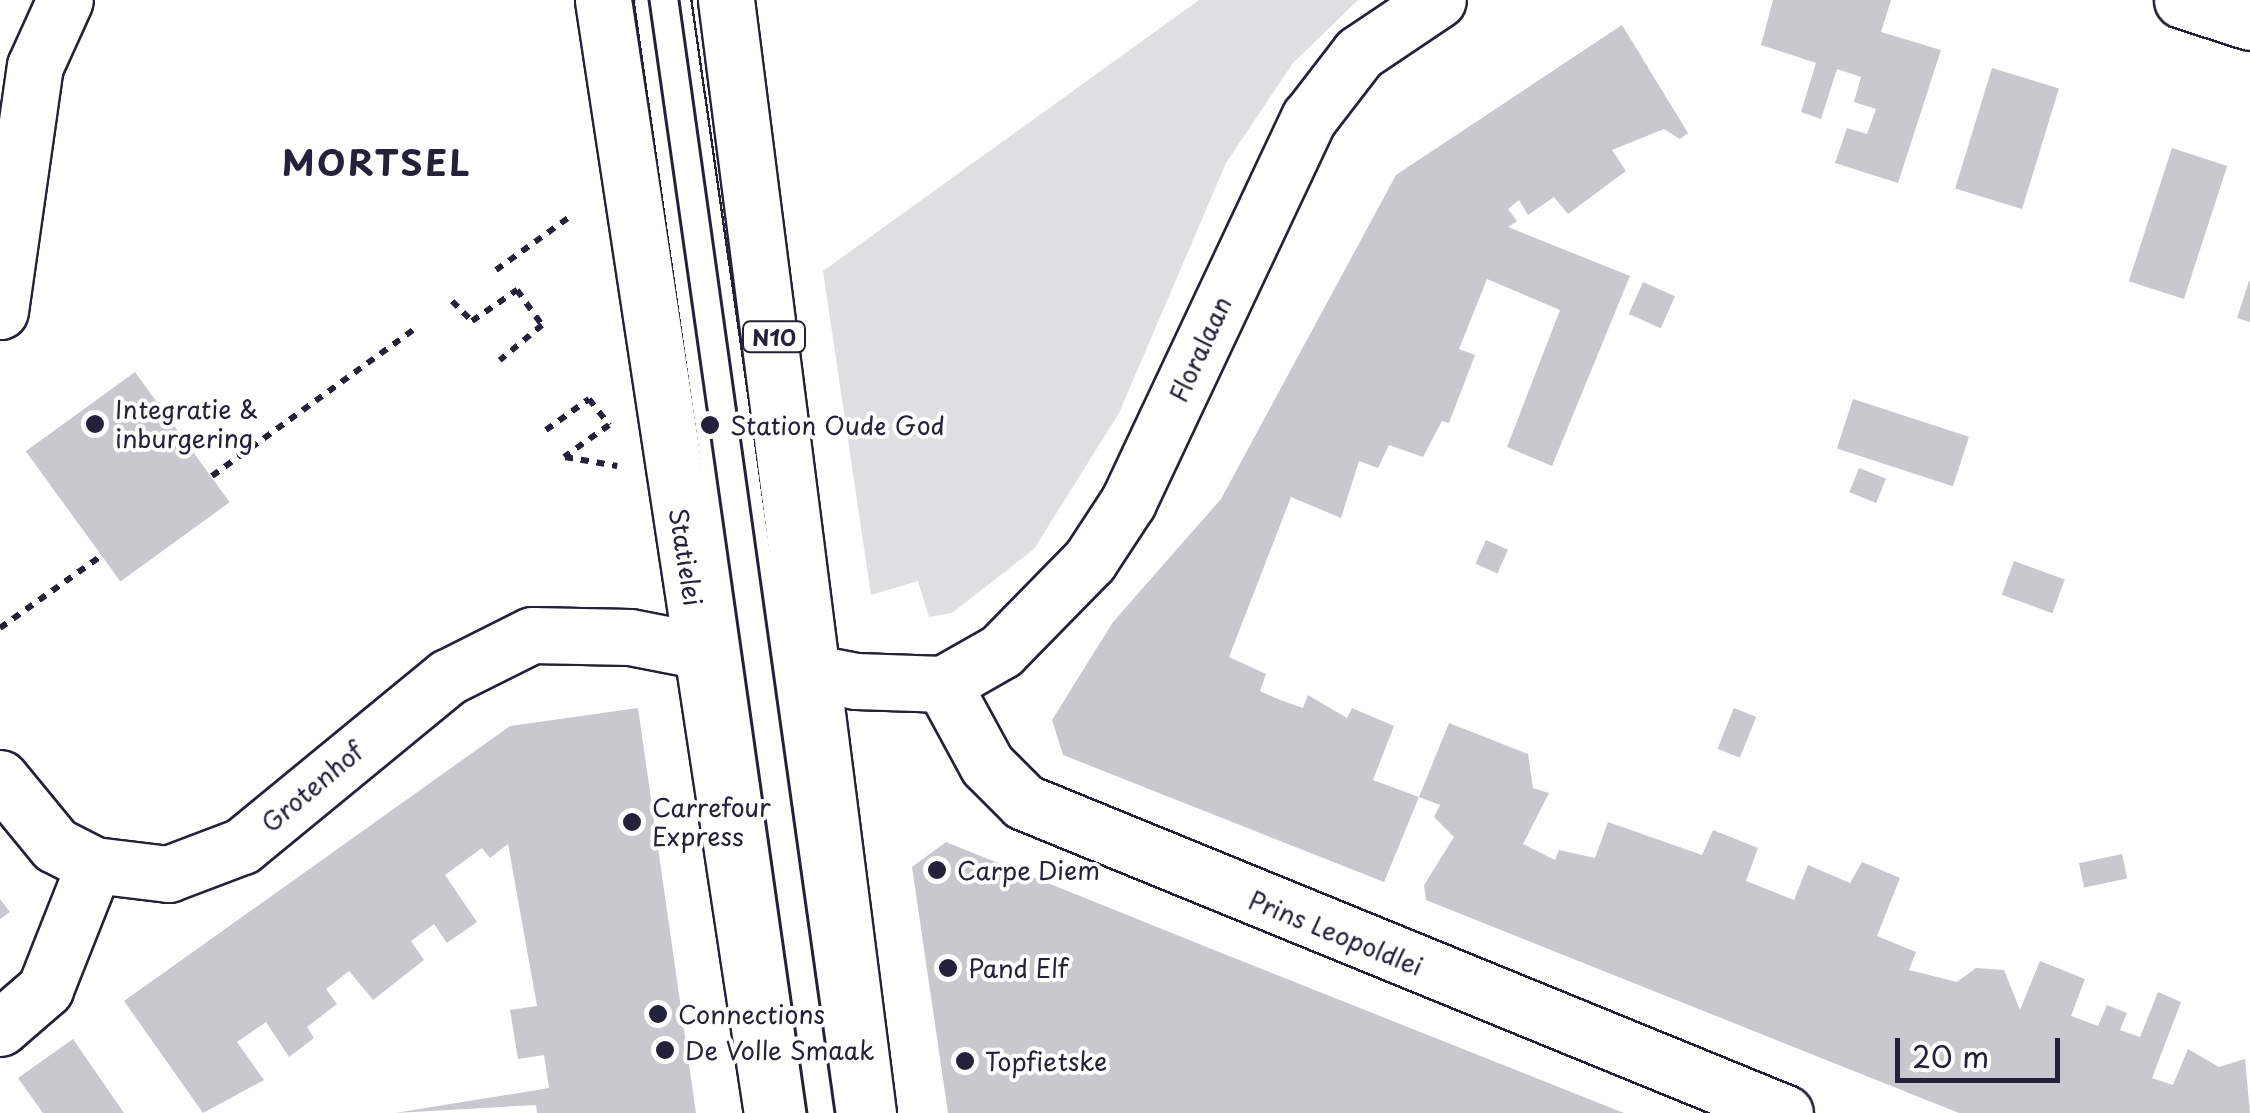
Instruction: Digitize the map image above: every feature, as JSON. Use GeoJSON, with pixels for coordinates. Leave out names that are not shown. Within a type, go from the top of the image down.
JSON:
{"type":"FeatureCollection","features":[{"type":"Feature","properties":{"kind":"street"},"geometry":{"type":"LineString","coordinates":[[0,311],[35,66],[65,0]]}},
{"type":"Feature","properties":{"kind":"street","name":"Statielei"},"geometry":{"type":"LineString","coordinates":[[603,0],[772,1113]]}},
{"type":"Feature","properties":{"kind":"street"},"geometry":{"type":"LineString","coordinates":[[662,0],[822,1113]]}},
{"type":"Feature","properties":{"kind":"street","name":"N10"},"geometry":{"type":"LineString","coordinates":[[726,0],[818,674],[868,1113]]}},
{"type":"Feature","properties":{"kind":"street","name":"Floralaan"},"geometry":{"type":"LineString","coordinates":[[943,684],[1001,651],[1090,560],[1128,502],[1308,118],[1359,53],[1438,0]]}},
{"type":"Feature","properties":{"kind":"street"},"geometry":{"type":"LineString","coordinates":[[2182,0],[2250,22]]}},
{"type":"Feature","properties":{"kind":"street","name":"Grotenhof"},"geometry":{"type":"LineString","coordinates":[[94,864],[168,874],[208,864],[448,677],[532,635],[701,651],[818,674],[943,684]]}},
{"type":"Feature","properties":{"kind":"street","name":"Prins Leopoldlei"},"geometry":{"type":"LineString","coordinates":[[943,684],[987,765],[1024,802],[1785,1113]]}},
{"type":"Feature","properties":{"kind":"street"},"geometry":{"type":"LineString","coordinates":[[0,778],[55,845],[94,864],[56,969],[0,1028]]}},
{"type":"Feature","properties":{"kind":"path"},"geometry":{"type":"LineString","coordinates":[[496,270],[571,216]]}},
{"type":"Feature","properties":{"kind":"path"},"geometry":{"type":"LineString","coordinates":[[452,302],[472,321],[517,290],[542,326],[500,360]]}},
{"type":"Feature","properties":{"kind":"path"},"geometry":{"type":"LineString","coordinates":[[212,476],[414,330]]}},
{"type":"Feature","properties":{"kind":"path"},"geometry":{"type":"LineString","coordinates":[[546,430],[589,399],[608,426],[564,457],[636,469]]}},
{"type":"Feature","properties":{"kind":"path"},"geometry":{"type":"LineString","coordinates":[[0,628],[101,556]]}},
{"type":"Feature","properties":{"kind":"shaded area"},"geometry":{"type":"Polygon","coordinates":[[[1199,0],[1358,0],[1293,63],[1226,163],[1119,413],[1034,549],[952,613],[929,617],[918,581],[871,595],[823,271],[1199,0]]]}},
{"type":"Feature","properties":{"kind":"building"},"geometry":{"type":"Polygon","coordinates":[[[1773,0],[1891,0],[1881,32],[1941,50],[1898,183],[1835,163],[1847,128],[1867,134],[1876,109],[1854,102],[1861,77],[1837,69],[1821,119],[1801,112],[1816,63],[1761,45],[1773,0]]]}},
{"type":"Feature","properties":{"kind":"building"},"geometry":{"type":"Polygon","coordinates":[[[1622,25],[1688,133],[1680,139],[1664,129],[1612,150],[1626,171],[1568,214],[1554,197],[1528,215],[1519,200],[1508,209],[1517,221],[1508,227],[1630,276],[1552,466],[1507,447],[1560,310],[1487,279],[1459,349],[1475,355],[1449,423],[1442,421],[1423,457],[1389,445],[1378,468],[1359,461],[1341,518],[1291,497],[1229,657],[1266,674],[1260,691],[1280,700],[1303,708],[1308,695],[1347,718],[1352,708],[1394,726],[1373,780],[1419,797],[1384,882],[1063,755],[1052,720],[1113,622],[1221,499],[1396,175],[1622,25]]]}},
{"type":"Feature","properties":{"kind":"building"},"geometry":{"type":"Polygon","coordinates":[[[1992,68],[2059,88],[2022,209],[1955,188],[1992,68]]]}},
{"type":"Feature","properties":{"kind":"building"},"geometry":{"type":"Polygon","coordinates":[[[2172,148],[2227,166],[2184,299],[2129,281],[2172,148]]]}},
{"type":"Feature","properties":{"kind":"building"},"geometry":{"type":"Polygon","coordinates":[[[2250,281],[2250,322],[2237,318],[2250,281]]]}},
{"type":"Feature","properties":{"kind":"building"},"geometry":{"type":"Polygon","coordinates":[[[1643,282],[1675,296],[1661,328],[1629,314],[1643,282]]]}},
{"type":"Feature","properties":{"kind":"building"},"geometry":{"type":"Polygon","coordinates":[[[135,372],[230,502],[120,582],[26,451],[135,372]]]}},
{"type":"Feature","properties":{"kind":"building"},"geometry":{"type":"Polygon","coordinates":[[[1853,399],[1969,437],[1953,486],[1837,448],[1853,399]]]}},
{"type":"Feature","properties":{"kind":"building"},"geometry":{"type":"Polygon","coordinates":[[[1859,468],[1886,479],[1876,503],[1849,492],[1859,468]]]}},
{"type":"Feature","properties":{"kind":"building"},"geometry":{"type":"Polygon","coordinates":[[[1486,540],[1508,550],[1497,574],[1475,564],[1486,540]]]}},
{"type":"Feature","properties":{"kind":"building"},"geometry":{"type":"Polygon","coordinates":[[[2014,561],[2065,579],[2052,613],[2002,595],[2014,561]]]}},
{"type":"Feature","properties":{"kind":"building"},"geometry":{"type":"Polygon","coordinates":[[[638,708],[696,1113],[537,1113],[536,1105],[395,1113],[549,1088],[544,1055],[518,1059],[510,1010],[537,1006],[508,844],[490,858],[482,848],[445,875],[477,922],[447,943],[434,924],[411,941],[424,960],[373,1000],[349,971],[326,989],[337,1004],[307,1027],[314,1038],[289,1057],[266,1022],[237,1042],[264,1080],[203,1113],[124,1001],[510,726],[638,708]]]}},
{"type":"Feature","properties":{"kind":"building"},"geometry":{"type":"Polygon","coordinates":[[[1734,708],[1756,717],[1740,758],[1718,749],[1734,708]]]}},
{"type":"Feature","properties":{"kind":"building"},"geometry":{"type":"Polygon","coordinates":[[[1449,723],[1528,754],[1533,788],[1549,793],[1523,844],[1555,860],[1559,850],[1595,858],[1608,822],[1702,855],[1713,830],[1758,848],[1746,881],[1794,900],[1808,865],[1850,883],[1862,862],[1900,878],[1877,936],[1916,952],[1909,970],[1957,982],[1976,968],[2004,970],[2020,1010],[2040,961],[2085,979],[2071,1016],[2098,1026],[2107,1005],[2127,1013],[2120,1030],[2140,1037],[2158,992],[2181,1002],[2152,1078],[2173,1085],[2188,1049],[2219,1067],[2245,1059],[2250,1113],[1959,1113],[1426,900],[1424,885],[1454,837],[1434,817],[1440,805],[1419,797],[1449,723]]]}},
{"type":"Feature","properties":{"kind":"building"},"geometry":{"type":"Polygon","coordinates":[[[946,842],[1624,1113],[948,1113],[912,867],[946,842]]]}},
{"type":"Feature","properties":{"kind":"building"},"geometry":{"type":"Polygon","coordinates":[[[2122,854],[2127,878],[2084,888],[2079,863],[2122,854]]]}},
{"type":"Feature","properties":{"kind":"building"},"geometry":{"type":"Polygon","coordinates":[[[0,899],[10,912],[0,919],[0,899]]]}},
{"type":"Feature","properties":{"kind":"building"},"geometry":{"type":"Polygon","coordinates":[[[73,1039],[124,1113],[43,1113],[18,1078],[73,1039]]]}},
{"type":"Feature","properties":{"kind":"tram line"},"geometry":{"type":"LineString","coordinates":[[649,0],[807,1113]]}},
{"type":"Feature","properties":{"kind":"tram line"},"geometry":{"type":"LineString","coordinates":[[679,0],[835,1113]]}},
{"type":"Feature","properties":{"kind":"place","name":"Integratie & inburgering"},"geometry":{"type":"Point","coordinates":[95,424]}},
{"type":"Feature","properties":{"kind":"place","name":"Station Oude God"},"geometry":{"type":"Point","coordinates":[710,425]}},
{"type":"Feature","properties":{"kind":"place","name":"Carrefour Express"},"geometry":{"type":"Point","coordinates":[632,822]}},
{"type":"Feature","properties":{"kind":"place","name":"Carpe Diem"},"geometry":{"type":"Point","coordinates":[937,870]}},
{"type":"Feature","properties":{"kind":"place","name":"Pand Elf"},"geometry":{"type":"Point","coordinates":[948,968]}},
{"type":"Feature","properties":{"kind":"place","name":"Connections"},"geometry":{"type":"Point","coordinates":[658,1014]}},
{"type":"Feature","properties":{"kind":"place","name":"De Volle Smaak"},"geometry":{"type":"Point","coordinates":[665,1050]}},
{"type":"Feature","properties":{"kind":"place","name":"Topfietske"},"geometry":{"type":"Point","coordinates":[965,1061]}},
{"type":"Feature","properties":{"kind":"district","name":"MORTSEL"},"geometry":{"type":"Point","coordinates":[377,162]}}]}
